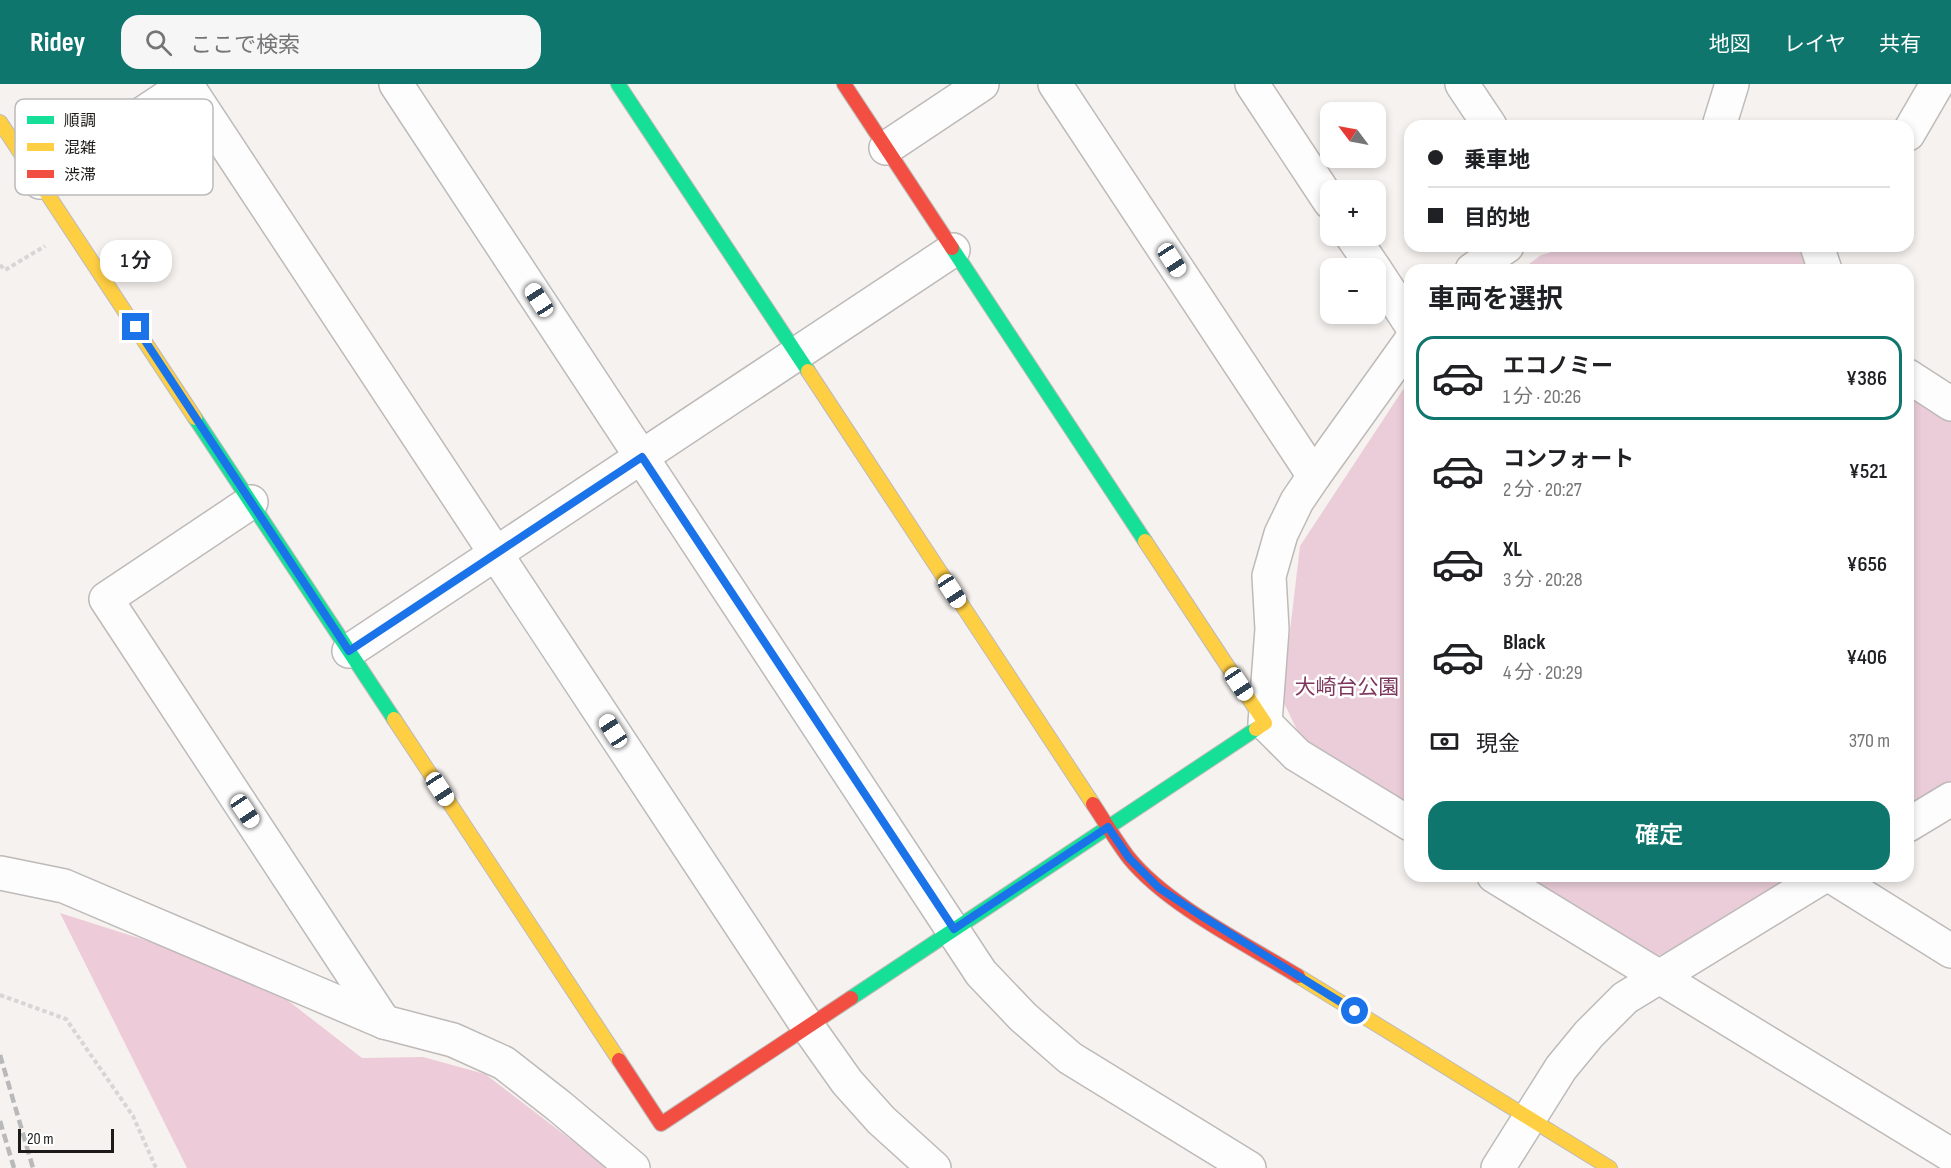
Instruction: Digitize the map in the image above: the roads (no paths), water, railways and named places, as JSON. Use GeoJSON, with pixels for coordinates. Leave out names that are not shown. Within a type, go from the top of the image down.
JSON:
{"type":"FeatureCollection","features":[{"type":"Feature","properties":{"kind":"street"},"geometry":{"type":"LineString","coordinates":[[164,99],[186,84],[196,99]]}},
{"type":"Feature","properties":{"kind":"street"},"geometry":{"type":"LineString","coordinates":[[396,84],[981,973],[1023,1017],[1070,1058],[1249,1168]]}},
{"type":"Feature","properties":{"kind":"street"},"geometry":{"type":"LineString","coordinates":[[618,84],[1129,858],[1159,888],[1200,915],[1610,1168]]}},
{"type":"Feature","properties":{"kind":"street"},"geometry":{"type":"LineString","coordinates":[[844,84],[1265,723],[1297,755],[1404,820]]}},
{"type":"Feature","properties":{"kind":"street"},"geometry":{"type":"LineString","coordinates":[[886,148],[982,84]]}},
{"type":"Feature","properties":{"kind":"street"},"geometry":{"type":"LineString","coordinates":[[1055,84],[1314,476]]}},
{"type":"Feature","properties":{"kind":"street"},"geometry":{"type":"LineString","coordinates":[[1252,84],[1320,187]]}},
{"type":"Feature","properties":{"kind":"street"},"geometry":{"type":"LineString","coordinates":[[1721,120],[1732,84]]}},
{"type":"Feature","properties":{"kind":"street"},"geometry":{"type":"LineString","coordinates":[[1914,124],[1937,84]]}},
{"type":"Feature","properties":{"kind":"street"},"geometry":{"type":"LineString","coordinates":[[1474,88],[1487,120]]}},
{"type":"Feature","properties":{"kind":"street"},"geometry":{"type":"LineString","coordinates":[[0,122],[15,144]]}},
{"type":"Feature","properties":{"kind":"street"},"geometry":{"type":"LineString","coordinates":[[213,125],[808,1027],[847,1082],[881,1120],[934,1168]]}},
{"type":"Feature","properties":{"kind":"street"},"geometry":{"type":"LineString","coordinates":[[48,195],[661,1124],[1265,723]]}},
{"type":"Feature","properties":{"kind":"street"},"geometry":{"type":"LineString","coordinates":[[349,651],[953,250]]}},
{"type":"Feature","properties":{"kind":"street"},"geometry":{"type":"LineString","coordinates":[[1481,264],[1498,252]]}},
{"type":"Feature","properties":{"kind":"street"},"geometry":{"type":"LineString","coordinates":[[1386,287],[1404,314]]}},
{"type":"Feature","properties":{"kind":"street"},"geometry":{"type":"LineString","coordinates":[[1265,723],[1272,629],[1269,576],[1281,534],[1314,476],[1404,350]]}},
{"type":"Feature","properties":{"kind":"street"},"geometry":{"type":"LineString","coordinates":[[1914,380],[1951,404]]}},
{"type":"Feature","properties":{"kind":"street"},"geometry":{"type":"LineString","coordinates":[[251,502],[106,599],[384,1022]]}},
{"type":"Feature","properties":{"kind":"street"},"geometry":{"type":"LineString","coordinates":[[1914,821],[1951,799]]}},
{"type":"Feature","properties":{"kind":"street"},"geometry":{"type":"LineString","coordinates":[[0,873],[64,886],[384,1022],[453,1040],[504,1063],[633,1168]]}},
{"type":"Feature","properties":{"kind":"street"},"geometry":{"type":"LineString","coordinates":[[1504,882],[1951,1155]]}},
{"type":"Feature","properties":{"kind":"street"},"geometry":{"type":"LineString","coordinates":[[1498,1168],[1562,1068],[1589,1034],[1625,998],[1814,882]]}},
{"type":"Feature","properties":{"kind":"street"},"geometry":{"type":"LineString","coordinates":[[1841,882],[1951,951]]}},
{"type":"Feature","properties":{"kind":"railway"},"geometry":{"type":"LineString","coordinates":[[0,1055],[33,1168]]}},
{"type":"Feature","properties":{"kind":"railway"},"geometry":{"type":"LineString","coordinates":[[0,1121],[14,1168]]}},
{"type":"Feature","properties":{"kind":"park label","name":"大崎台公園"},"geometry":{"type":"Point","coordinates":[1347,687]}}]}
